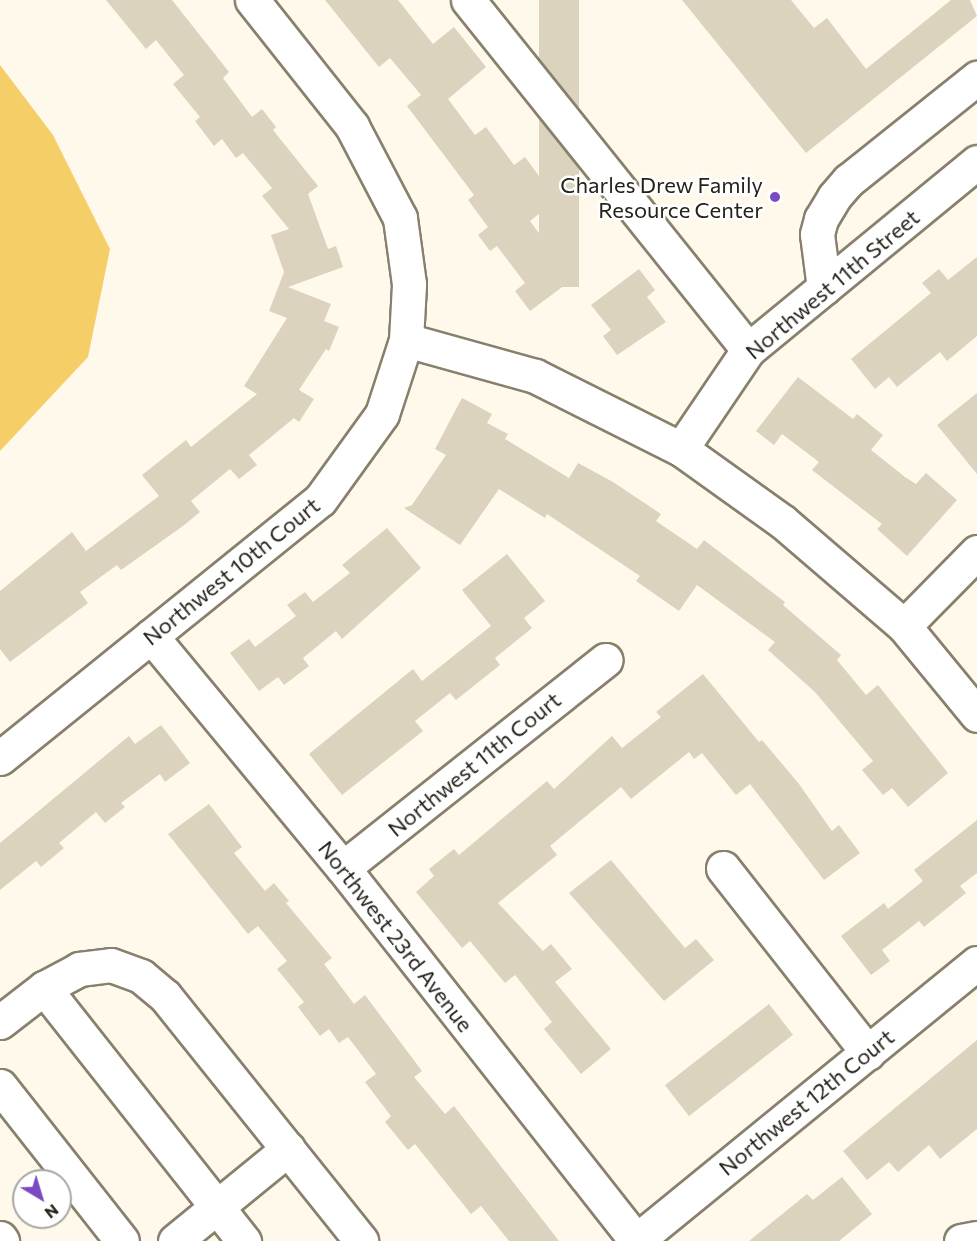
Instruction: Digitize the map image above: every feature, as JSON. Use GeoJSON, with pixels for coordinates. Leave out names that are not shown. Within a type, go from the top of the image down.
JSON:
{"type":"FeatureCollection","features":[{"type":"Feature","properties":{"kind":"street","name":"Northwest 10th Court"},"geometry":{"type":"LineString","coordinates":[[0,758],[320,500],[382,414],[406,340],[409,284],[400,219],[352,126],[252,0]]}},
{"type":"Feature","properties":{"kind":"street"},"geometry":{"type":"LineString","coordinates":[[468,0],[748,350]]}},
{"type":"Feature","properties":{"kind":"street"},"geometry":{"type":"LineString","coordinates":[[824,288],[817,234],[821,219],[834,197],[849,180],[977,78]]}},
{"type":"Feature","properties":{"kind":"street","name":"Northwest 11th Street"},"geometry":{"type":"LineString","coordinates":[[681,449],[748,350],[977,162]]}},
{"type":"Feature","properties":{"kind":"street"},"geometry":{"type":"LineString","coordinates":[[406,340],[535,376],[681,449],[783,522],[904,626],[977,715]]}},
{"type":"Feature","properties":{"kind":"street"},"geometry":{"type":"LineString","coordinates":[[904,626],[977,552]]}},
{"type":"Feature","properties":{"kind":"street","name":"Northwest 23rd Avenue"},"geometry":{"type":"LineString","coordinates":[[151,636],[343,868],[636,1241]]}},
{"type":"Feature","properties":{"kind":"street","name":"Northwest 11th Court"},"geometry":{"type":"LineString","coordinates":[[343,868],[604,660]]}},
{"type":"Feature","properties":{"kind":"street"},"geometry":{"type":"LineString","coordinates":[[723,868],[868,1053]]}},
{"type":"Feature","properties":{"kind":"street","name":"Northwest 12th Court"},"geometry":{"type":"LineString","coordinates":[[636,1241],[977,963]]}},
{"type":"Feature","properties":{"kind":"street"},"geometry":{"type":"LineString","coordinates":[[0,1022],[44,988],[94,964],[111,965],[141,976],[165,996],[361,1241]]}},
{"type":"Feature","properties":{"kind":"street"},"geometry":{"type":"LineString","coordinates":[[44,988],[244,1241]]}},
{"type":"Feature","properties":{"kind":"street"},"geometry":{"type":"LineString","coordinates":[[0,1086],[122,1241]]}},
{"type":"Feature","properties":{"kind":"street"},"geometry":{"type":"LineString","coordinates":[[175,1241],[288,1149]]}},
{"type":"Feature","properties":{"kind":"street"},"geometry":{"type":"LineString","coordinates":[[962,1241],[977,1238]]}},
{"type":"Feature","properties":{"kind":"shaded area"},"geometry":{"type":"Polygon","coordinates":[[[0,65],[53,135],[110,249],[88,357],[0,451],[0,65]]]}},
{"type":"Feature","properties":{"kind":"building"},"geometry":{"type":"Polygon","coordinates":[[[106,0],[172,0],[229,72],[223,78],[252,117],[262,109],[276,127],[273,130],[318,186],[308,194],[328,249],[336,246],[343,267],[288,287],[331,304],[324,321],[339,327],[329,351],[326,349],[299,390],[314,399],[299,422],[294,418],[249,455],[257,465],[239,479],[230,469],[191,501],[200,512],[121,570],[117,565],[80,592],[88,603],[10,662],[0,649],[0,591],[72,532],[86,551],[159,496],[142,475],[186,440],[191,447],[257,394],[244,386],[287,318],[269,311],[284,272],[271,235],[289,229],[262,196],[272,188],[243,153],[236,158],[222,139],[214,146],[195,121],[200,117],[173,84],[184,75],[156,40],[146,49],[106,0]]]}},
{"type":"Feature","properties":{"kind":"building"},"geometry":{"type":"Polygon","coordinates":[[[325,0],[398,0],[433,44],[454,27],[486,67],[448,99],[475,135],[486,127],[514,165],[525,157],[557,200],[530,221],[573,279],[530,311],[515,291],[525,283],[497,246],[490,251],[478,235],[488,227],[468,200],[474,195],[407,106],[421,95],[390,58],[379,67],[325,0]]]}},
{"type":"Feature","properties":{"kind":"building"},"geometry":{"type":"Polygon","coordinates":[[[539,0],[579,0],[579,287],[539,287],[539,0]]]}},
{"type":"Feature","properties":{"kind":"building"},"geometry":{"type":"Polygon","coordinates":[[[682,0],[791,0],[814,28],[827,18],[866,69],[951,0],[970,0],[977,16],[806,153],[682,0]]]}},
{"type":"Feature","properties":{"kind":"building"},"geometry":{"type":"Polygon","coordinates":[[[977,257],[977,336],[947,361],[940,352],[897,387],[889,377],[875,389],[851,359],[931,293],[922,283],[939,269],[948,280],[977,257]]]}},
{"type":"Feature","properties":{"kind":"building"},"geometry":{"type":"Polygon","coordinates":[[[639,269],[655,290],[647,297],[666,322],[617,355],[603,336],[611,330],[591,305],[639,269]]]}},
{"type":"Feature","properties":{"kind":"building"},"geometry":{"type":"Polygon","coordinates":[[[798,377],[853,419],[857,414],[883,435],[871,450],[905,477],[916,484],[926,473],[957,500],[907,556],[877,529],[882,524],[812,470],[819,462],[782,434],[774,445],[756,431],[798,377]]]}},
{"type":"Feature","properties":{"kind":"building"},"geometry":{"type":"Polygon","coordinates":[[[977,393],[977,474],[937,425],[977,393]]]}},
{"type":"Feature","properties":{"kind":"building"},"geometry":{"type":"Polygon","coordinates":[[[462,398],[492,414],[487,423],[508,434],[505,439],[569,478],[578,463],[613,482],[661,514],[656,521],[697,549],[704,540],[785,602],[783,605],[841,655],[837,660],[866,695],[878,685],[948,773],[908,807],[892,788],[883,795],[862,770],[873,761],[815,692],[768,650],[775,642],[697,585],[679,611],[636,581],[640,576],[547,514],[545,518],[499,489],[460,545],[404,508],[412,505],[446,455],[435,449],[462,398]]]}},
{"type":"Feature","properties":{"kind":"building"},"geometry":{"type":"Polygon","coordinates":[[[387,528],[421,568],[342,639],[336,631],[303,658],[309,666],[284,685],[278,677],[259,691],[230,653],[249,639],[255,647],[296,616],[287,605],[305,592],[313,602],[350,573],[342,565],[387,528]]]}},
{"type":"Feature","properties":{"kind":"building"},"geometry":{"type":"Polygon","coordinates":[[[507,554],[545,601],[524,618],[532,628],[495,658],[500,665],[456,700],[450,693],[415,721],[423,731],[342,795],[309,754],[413,669],[422,681],[491,626],[462,590],[507,554]]]}},
{"type":"Feature","properties":{"kind":"building"},"geometry":{"type":"Polygon","coordinates":[[[703,674],[759,742],[762,740],[799,784],[832,831],[839,825],[860,853],[824,880],[750,784],[736,795],[702,753],[694,759],[689,752],[631,799],[621,787],[550,846],[557,855],[498,903],[543,951],[551,944],[572,969],[555,982],[611,1049],[581,1074],[544,1029],[552,1022],[515,975],[505,983],[470,941],[462,948],[416,892],[434,876],[429,869],[454,849],[459,855],[547,781],[554,789],[612,736],[622,748],[661,717],[656,712],[703,674]]]}},
{"type":"Feature","properties":{"kind":"building"},"geometry":{"type":"Polygon","coordinates":[[[161,725],[190,763],[165,782],[160,774],[121,803],[125,807],[105,823],[96,812],[59,843],[64,848],[41,867],[36,861],[0,890],[0,843],[129,736],[135,744],[161,725]]]}},
{"type":"Feature","properties":{"kind":"building"},"geometry":{"type":"Polygon","coordinates":[[[209,804],[242,847],[234,853],[265,891],[274,883],[289,901],[286,903],[332,958],[324,964],[354,1004],[365,995],[422,1071],[414,1077],[445,1114],[454,1106],[559,1241],[509,1241],[481,1206],[471,1214],[415,1144],[408,1150],[385,1122],[391,1116],[365,1082],[376,1074],[348,1037],[339,1043],[329,1029],[320,1036],[298,1007],[304,1002],[277,969],[287,961],[258,926],[248,934],[168,834],[209,804]]]}},
{"type":"Feature","properties":{"kind":"building"},"geometry":{"type":"Polygon","coordinates":[[[977,820],[977,873],[960,886],[966,893],[924,927],[919,921],[882,950],[890,961],[871,975],[841,936],[884,903],[888,909],[923,881],[914,870],[977,820]]]}},
{"type":"Feature","properties":{"kind":"building"},"geometry":{"type":"Polygon","coordinates":[[[611,860],[685,948],[696,939],[714,960],[664,1001],[569,893],[611,860]]]}},
{"type":"Feature","properties":{"kind":"building"},"geometry":{"type":"Polygon","coordinates":[[[769,1004],[793,1035],[689,1116],[665,1085],[769,1004]]]}},
{"type":"Feature","properties":{"kind":"building"},"geometry":{"type":"Polygon","coordinates":[[[977,1040],[977,1129],[940,1159],[929,1145],[898,1172],[889,1162],[867,1180],[843,1151],[977,1040]]]}},
{"type":"Feature","properties":{"kind":"building"},"geometry":{"type":"Polygon","coordinates":[[[842,1177],[872,1214],[839,1241],[749,1241],[807,1194],[813,1200],[842,1177]]]}},
{"type":"Feature","properties":{"kind":"place","name":"Charles Drew Family Resource Center"},"geometry":{"type":"Point","coordinates":[775,197]}}]}
